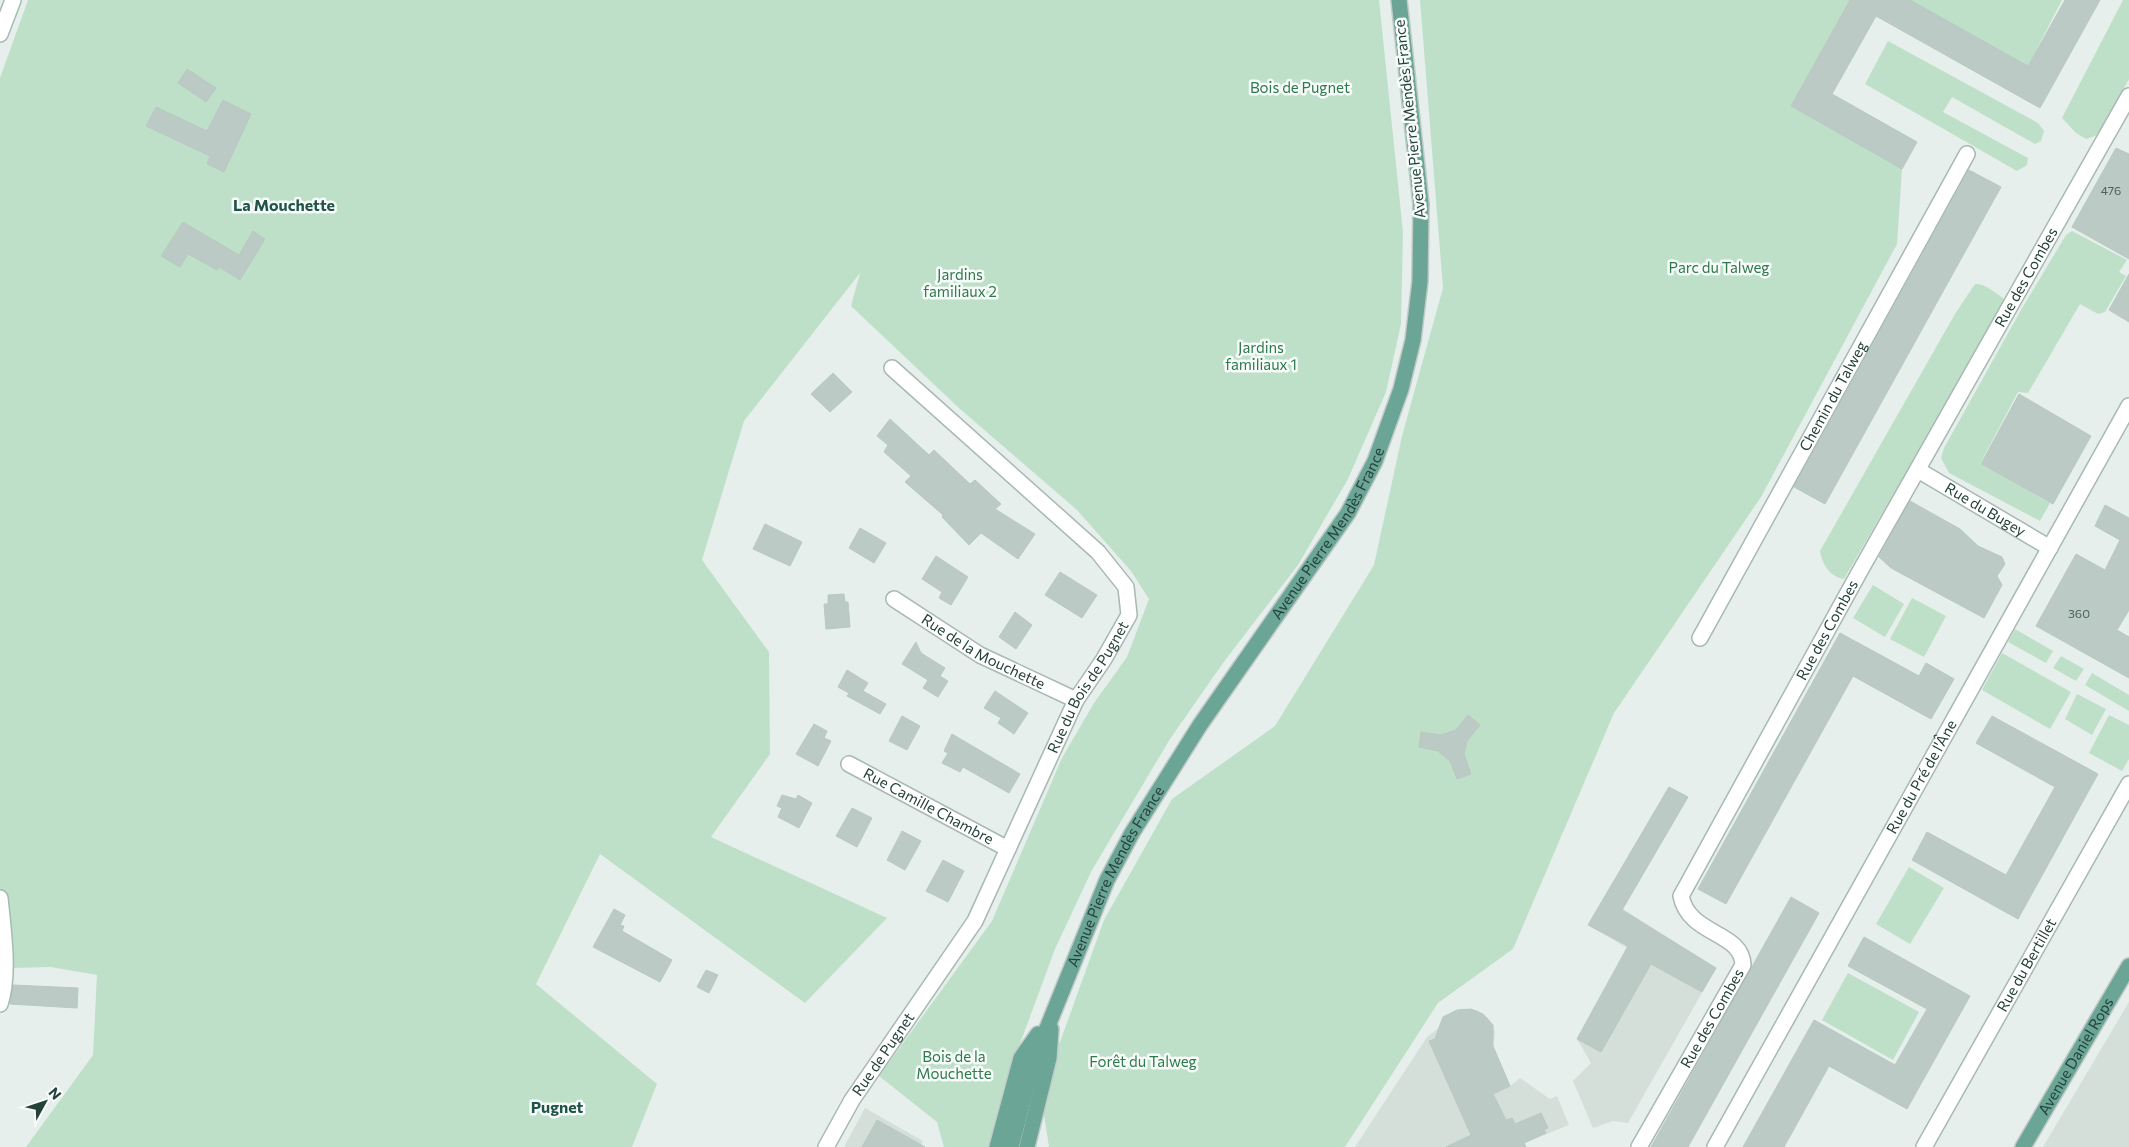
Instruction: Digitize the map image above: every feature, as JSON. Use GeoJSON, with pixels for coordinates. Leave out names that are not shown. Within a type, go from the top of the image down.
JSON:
{"type":"FeatureCollection","features":[{"type":"Feature","properties":{"kind":"main road","name":"Avenue Pierre Mendès France"},"geometry":{"type":"LineString","coordinates":[[1011,1147],[1032,1063],[1107,880],[1132,833],[1242,662],[1348,513],[1375,461],[1400,389],[1413,340],[1420,281],[1421,204],[1399,0]]}},
{"type":"Feature","properties":{"kind":"main road","name":"Avenue Daniel Rops"},"geometry":{"type":"LineString","coordinates":[[2023,1147],[2129,966]]}},
{"type":"Feature","properties":{"kind":"main road","name":"Avenue Pierre Mendès France"},"geometry":{"type":"LineString","coordinates":[[1027,1147],[1049,1058],[1053,1012]]}},
{"type":"Feature","properties":{"kind":"main road"},"geometry":{"type":"LineString","coordinates":[[997,1147],[1021,1058],[1053,1012]]}},
{"type":"Feature","properties":{"kind":"street"},"geometry":{"type":"LineString","coordinates":[[0,34],[13,0]]}},
{"type":"Feature","properties":{"kind":"street","name":"Rue des Combes"},"geometry":{"type":"LineString","coordinates":[[1639,1147],[1743,965],[1742,956],[1738,948],[1692,920],[1686,912],[1681,896],[1860,571],[2129,96]]}},
{"type":"Feature","properties":{"kind":"street","name":"Chemin du Talweg"},"geometry":{"type":"LineString","coordinates":[[1700,638],[1967,154]]}},
{"type":"Feature","properties":{"kind":"street","name":"Rue du Bois de Pugnet"},"geometry":{"type":"LineString","coordinates":[[892,368],[1098,552],[1126,587],[1129,615],[1104,659],[1076,700],[975,921],[944,964]]}},
{"type":"Feature","properties":{"kind":"street","name":"Rue du Pré de l'Âne"},"geometry":{"type":"LineString","coordinates":[[1715,1147],[2129,406]]}},
{"type":"Feature","properties":{"kind":"street","name":"Rue du Bugey"},"geometry":{"type":"LineString","coordinates":[[1918,470],[2050,548]]}},
{"type":"Feature","properties":{"kind":"street","name":"Rue de la Mouchette"},"geometry":{"type":"LineString","coordinates":[[894,599],[980,655],[1076,700]]}},
{"type":"Feature","properties":{"kind":"street","name":"Rue Camille Chambre"},"geometry":{"type":"LineString","coordinates":[[849,764],[1008,849]]}},
{"type":"Feature","properties":{"kind":"street","name":"Rue du Bertillet"},"geometry":{"type":"LineString","coordinates":[[1924,1147],[2129,784]]}},
{"type":"Feature","properties":{"kind":"street"},"geometry":{"type":"LineString","coordinates":[[0,898],[4,956],[3,994],[0,1004]]}},
{"type":"Feature","properties":{"kind":"street","name":"Rue de Pugnet"},"geometry":{"type":"LineString","coordinates":[[826,1147],[852,1100],[944,964]]}},
{"type":"Feature","properties":{"kind":"shaded area"},"geometry":{"type":"Polygon","coordinates":[[[1669,787],[1688,797],[1623,909],[1716,968],[1628,1123],[1613,1121],[1593,1128],[1573,1081],[1591,1063],[1577,1039],[1627,948],[1588,925],[1669,787]]]}},
{"type":"Feature","properties":{"kind":"shaded area"},"geometry":{"type":"Polygon","coordinates":[[[2129,1002],[2129,1147],[2043,1147],[2129,1002]]]}},
{"type":"Feature","properties":{"kind":"shaded area"},"geometry":{"type":"Polygon","coordinates":[[[1457,1010],[1477,1010],[1489,1019],[1495,1031],[1494,1040],[1491,1042],[1510,1086],[1520,1078],[1550,1099],[1557,1096],[1569,1125],[1525,1143],[1526,1147],[1355,1147],[1427,1037],[1438,1028],[1443,1017],[1457,1010]]]}},
{"type":"Feature","properties":{"kind":"shaded area"},"geometry":{"type":"Polygon","coordinates":[[[865,1108],[923,1141],[920,1147],[844,1147],[865,1108]]]}},
{"type":"Feature","properties":{"kind":"green space"},"geometry":{"type":"Polygon","coordinates":[[[28,0],[1379,0],[1403,232],[1401,324],[1386,392],[1348,479],[1298,565],[1223,663],[1170,739],[1092,870],[1055,949],[1004,1087],[990,1147],[944,1147],[937,1122],[879,1076],[992,921],[1062,758],[1094,703],[1127,657],[1149,599],[1131,571],[1077,510],[960,409],[851,306],[860,273],[744,421],[702,560],[769,652],[770,754],[711,837],[887,918],[805,1003],[600,854],[536,984],[657,1084],[632,1147],[26,1147],[93,1055],[97,975],[51,967],[13,968],[0,935],[0,78],[28,0]]]}},
{"type":"Feature","properties":{"kind":"green space","name":"Parc du Talweg"},"geometry":{"type":"Polygon","coordinates":[[[1420,0],[1850,0],[1791,106],[1902,169],[1897,244],[1761,497],[1614,713],[1513,949],[1438,1003],[1345,1147],[1049,1147],[1041,1095],[1104,920],[1172,799],[1275,726],[1374,565],[1402,436],[1443,288],[1420,0]]]}},
{"type":"Feature","properties":{"kind":"green space"},"geometry":{"type":"Polygon","coordinates":[[[1910,0],[2062,0],[2028,66],[1910,0]]]}},
{"type":"Feature","properties":{"kind":"green space"},"geometry":{"type":"Polygon","coordinates":[[[2123,0],[2129,0],[2129,79],[2102,129],[2095,136],[2086,139],[2076,133],[2062,118],[2123,0]]]}},
{"type":"Feature","properties":{"kind":"green space"},"geometry":{"type":"Polygon","coordinates":[[[1888,41],[2038,123],[2044,131],[2041,141],[2035,144],[1952,97],[1943,112],[2028,158],[2027,165],[2017,171],[1865,84],[1888,41]]]}},
{"type":"Feature","properties":{"kind":"green space"},"geometry":{"type":"Polygon","coordinates":[[[2072,231],[2127,260],[2119,272],[2126,276],[2105,312],[2098,314],[2080,304],[2028,393],[2018,392],[1980,464],[2050,503],[2040,521],[1949,473],[1941,458],[1944,448],[2021,310],[2066,235],[2072,231]]]}},
{"type":"Feature","properties":{"kind":"green space"},"geometry":{"type":"Polygon","coordinates":[[[1975,284],[1990,289],[2003,298],[2004,303],[1844,579],[1839,578],[1828,569],[1820,551],[1955,314],[1975,284]]]}},
{"type":"Feature","properties":{"kind":"green space"},"geometry":{"type":"Polygon","coordinates":[[[1873,585],[1904,604],[1885,637],[1853,618],[1873,585]]]}},
{"type":"Feature","properties":{"kind":"green space"},"geometry":{"type":"Polygon","coordinates":[[[1912,598],[1946,616],[1924,657],[1890,639],[1912,598]]]}},
{"type":"Feature","properties":{"kind":"green space"},"geometry":{"type":"Polygon","coordinates":[[[2015,629],[2053,651],[2046,663],[2008,642],[2015,629]]]}},
{"type":"Feature","properties":{"kind":"green space"},"geometry":{"type":"Polygon","coordinates":[[[2002,653],[2071,692],[2050,729],[1982,690],[2002,653]]]}},
{"type":"Feature","properties":{"kind":"green space"},"geometry":{"type":"Polygon","coordinates":[[[2061,656],[2084,669],[2076,681],[2053,668],[2061,656]]]}},
{"type":"Feature","properties":{"kind":"green space"},"geometry":{"type":"Polygon","coordinates":[[[2092,673],[2129,695],[2129,711],[2085,685],[2092,673]]]}},
{"type":"Feature","properties":{"kind":"green space"},"geometry":{"type":"Polygon","coordinates":[[[2077,694],[2106,709],[2092,735],[2065,719],[2077,694]]]}},
{"type":"Feature","properties":{"kind":"green space"},"geometry":{"type":"Polygon","coordinates":[[[2109,715],[2129,725],[2129,759],[2122,771],[2089,753],[2109,715]]]}},
{"type":"Feature","properties":{"kind":"green space"},"geometry":{"type":"Polygon","coordinates":[[[1909,867],[1944,888],[1910,944],[1876,924],[1909,867]]]}},
{"type":"Feature","properties":{"kind":"green space"},"geometry":{"type":"Polygon","coordinates":[[[1848,973],[1919,1012],[1893,1060],[1822,1020],[1848,973]]]}},
{"type":"Feature","properties":{"kind":"building"},"geometry":{"type":"Polygon","coordinates":[[[1850,0],[1910,0],[2028,66],[2065,0],[2100,0],[2040,108],[1876,16],[1832,94],[1917,142],[1902,169],[1791,106],[1850,0]]]}},
{"type":"Feature","properties":{"kind":"building"},"geometry":{"type":"Polygon","coordinates":[[[187,69],[216,88],[206,102],[178,83],[187,69]]]}},
{"type":"Feature","properties":{"kind":"building"},"geometry":{"type":"Polygon","coordinates":[[[223,100],[251,114],[224,172],[207,164],[210,156],[146,126],[156,107],[207,131],[223,100]]]}},
{"type":"Feature","properties":{"kind":"building"},"geometry":{"type":"Polygon","coordinates":[[[2116,148],[2129,154],[2129,259],[2072,227],[2116,148]]]}},
{"type":"Feature","properties":{"kind":"building"},"geometry":{"type":"Polygon","coordinates":[[[1969,170],[2001,187],[1825,504],[1794,487],[1969,170]]]}},
{"type":"Feature","properties":{"kind":"building"},"geometry":{"type":"Polygon","coordinates":[[[183,222],[239,255],[253,231],[265,239],[240,280],[219,267],[217,270],[188,254],[180,267],[161,256],[183,222]]]}},
{"type":"Feature","properties":{"kind":"building"},"geometry":{"type":"Polygon","coordinates":[[[2129,274],[2129,322],[2109,310],[2129,274]]]}},
{"type":"Feature","properties":{"kind":"building"},"geometry":{"type":"Polygon","coordinates":[[[833,373],[852,392],[830,412],[811,394],[833,373]]]}},
{"type":"Feature","properties":{"kind":"building"},"geometry":{"type":"Polygon","coordinates":[[[2019,394],[2091,436],[2053,504],[1981,464],[2019,394]]]}},
{"type":"Feature","properties":{"kind":"building"},"geometry":{"type":"Polygon","coordinates":[[[890,419],[929,455],[934,450],[970,484],[975,480],[1001,504],[995,509],[1035,534],[1018,559],[981,533],[969,545],[942,517],[943,515],[905,482],[911,476],[884,452],[888,445],[877,436],[890,419]]]}},
{"type":"Feature","properties":{"kind":"building"},"geometry":{"type":"Polygon","coordinates":[[[1910,501],[1960,529],[1978,546],[2002,557],[2005,564],[1997,576],[2002,585],[1984,618],[1891,568],[1879,557],[1910,501]]]}},
{"type":"Feature","properties":{"kind":"building"},"geometry":{"type":"Polygon","coordinates":[[[2105,505],[2129,518],[2129,610],[2117,630],[2129,637],[2129,678],[2036,626],[2076,554],[2105,570],[2120,540],[2095,526],[2105,505]]]}},
{"type":"Feature","properties":{"kind":"building"},"geometry":{"type":"Polygon","coordinates":[[[765,524],[802,542],[790,566],[753,549],[765,524]]]}},
{"type":"Feature","properties":{"kind":"building"},"geometry":{"type":"Polygon","coordinates":[[[860,528],[886,543],[874,563],[849,548],[860,528]]]}},
{"type":"Feature","properties":{"kind":"building"},"geometry":{"type":"Polygon","coordinates":[[[936,556],[968,577],[951,605],[939,598],[942,592],[922,579],[936,556]]]}},
{"type":"Feature","properties":{"kind":"building"},"geometry":{"type":"Polygon","coordinates":[[[1060,572],[1097,595],[1082,618],[1045,595],[1060,572]]]}},
{"type":"Feature","properties":{"kind":"building"},"geometry":{"type":"Polygon","coordinates":[[[844,594],[845,602],[848,602],[850,627],[826,629],[824,604],[828,604],[828,595],[844,594]]]}},
{"type":"Feature","properties":{"kind":"building"},"geometry":{"type":"Polygon","coordinates":[[[1015,612],[1032,625],[1016,649],[999,637],[1015,612]]]}},
{"type":"Feature","properties":{"kind":"building"},"geometry":{"type":"Polygon","coordinates":[[[1840,633],[1919,676],[1926,663],[1954,679],[1931,719],[1853,676],[1726,904],[1698,889],[1840,633]]]}},
{"type":"Feature","properties":{"kind":"building"},"geometry":{"type":"Polygon","coordinates":[[[916,642],[921,653],[945,668],[940,676],[948,681],[938,697],[923,688],[928,680],[902,664],[916,642]]]}},
{"type":"Feature","properties":{"kind":"building"},"geometry":{"type":"Polygon","coordinates":[[[847,670],[868,683],[863,691],[886,704],[880,714],[847,696],[849,693],[838,687],[847,670]]]}},
{"type":"Feature","properties":{"kind":"building"},"geometry":{"type":"Polygon","coordinates":[[[995,691],[1028,713],[1014,734],[998,723],[1001,718],[984,708],[995,691]]]}},
{"type":"Feature","properties":{"kind":"building"},"geometry":{"type":"Polygon","coordinates":[[[1468,715],[1480,725],[1467,741],[1464,754],[1471,774],[1457,779],[1450,761],[1438,751],[1419,747],[1421,732],[1441,735],[1456,730],[1468,715]]]}},
{"type":"Feature","properties":{"kind":"building"},"geometry":{"type":"Polygon","coordinates":[[[902,716],[920,726],[907,750],[889,741],[902,716]]]}},
{"type":"Feature","properties":{"kind":"building"},"geometry":{"type":"Polygon","coordinates":[[[1992,716],[2098,774],[2018,919],[1912,860],[1927,832],[2006,875],[2055,787],[1976,743],[1992,716]]]}},
{"type":"Feature","properties":{"kind":"building"},"geometry":{"type":"Polygon","coordinates":[[[814,724],[827,731],[824,738],[831,741],[818,766],[796,754],[814,724]]]}},
{"type":"Feature","properties":{"kind":"building"},"geometry":{"type":"Polygon","coordinates":[[[952,734],[1020,774],[1009,793],[963,767],[960,772],[942,763],[948,753],[944,751],[952,734]]]}},
{"type":"Feature","properties":{"kind":"building"},"geometry":{"type":"Polygon","coordinates":[[[1669,787],[1688,797],[1622,910],[1716,968],[1702,992],[1651,964],[1601,1052],[1577,1039],[1628,946],[1588,925],[1669,787]]]}},
{"type":"Feature","properties":{"kind":"building"},"geometry":{"type":"Polygon","coordinates":[[[782,795],[796,799],[798,795],[812,803],[799,828],[778,817],[782,808],[777,806],[782,795]]]}},
{"type":"Feature","properties":{"kind":"building"},"geometry":{"type":"Polygon","coordinates":[[[852,808],[872,818],[857,847],[836,836],[852,808]]]}},
{"type":"Feature","properties":{"kind":"building"},"geometry":{"type":"Polygon","coordinates":[[[902,831],[921,841],[905,870],[887,860],[902,831]]]}},
{"type":"Feature","properties":{"kind":"building"},"geometry":{"type":"Polygon","coordinates":[[[943,860],[964,871],[948,902],[926,891],[943,860]]]}},
{"type":"Feature","properties":{"kind":"building"},"geometry":{"type":"Polygon","coordinates":[[[1791,897],[1819,913],[1688,1147],[1651,1147],[1791,897]]]}},
{"type":"Feature","properties":{"kind":"building"},"geometry":{"type":"Polygon","coordinates":[[[614,909],[625,915],[620,925],[624,926],[622,931],[672,960],[660,982],[593,947],[614,909]]]}},
{"type":"Feature","properties":{"kind":"building"},"geometry":{"type":"Polygon","coordinates":[[[1864,937],[1970,996],[1907,1109],[1829,1066],[1784,1147],[1743,1147],[1814,1020],[1895,1065],[1927,1009],[1848,966],[1864,937]]]}},
{"type":"Feature","properties":{"kind":"building"},"geometry":{"type":"Polygon","coordinates":[[[706,970],[718,975],[709,993],[697,987],[706,970]]]}},
{"type":"Feature","properties":{"kind":"building"},"geometry":{"type":"Polygon","coordinates":[[[13,985],[78,988],[77,1008],[10,1004],[13,985]]]}},
{"type":"Feature","properties":{"kind":"building"},"geometry":{"type":"Polygon","coordinates":[[[1471,1009],[1483,1014],[1493,1025],[1493,1046],[1510,1086],[1493,1094],[1506,1120],[1512,1118],[1515,1124],[1541,1113],[1548,1128],[1544,1130],[1546,1133],[1524,1143],[1526,1147],[1446,1147],[1471,1135],[1429,1041],[1435,1039],[1443,1017],[1457,1010],[1471,1009]]]}},
{"type":"Feature","properties":{"kind":"building"},"geometry":{"type":"Polygon","coordinates":[[[877,1120],[925,1147],[862,1147],[877,1120]]]}},
{"type":"Feature","properties":{"kind":"district","name":"La Mouchette"},"geometry":{"type":"Point","coordinates":[284,205]}},
{"type":"Feature","properties":{"kind":"district","name":"Pugnet"},"geometry":{"type":"Point","coordinates":[557,1107]}},
{"type":"Feature","properties":{"kind":"park label","name":"Bois de Pugnet"},"geometry":{"type":"Point","coordinates":[1300,88]}},
{"type":"Feature","properties":{"kind":"park label","name":"Jardins familiaux 2"},"geometry":{"type":"Point","coordinates":[960,284]}},
{"type":"Feature","properties":{"kind":"park label","name":"Jardins familiaux 1"},"geometry":{"type":"Point","coordinates":[1261,356]}},
{"type":"Feature","properties":{"kind":"park label","name":"Forêt du Talweg"},"geometry":{"type":"Point","coordinates":[1143,1062]}},
{"type":"Feature","properties":{"kind":"park label","name":"Bois de la Mouchette"},"geometry":{"type":"Point","coordinates":[954,1066]}}]}
